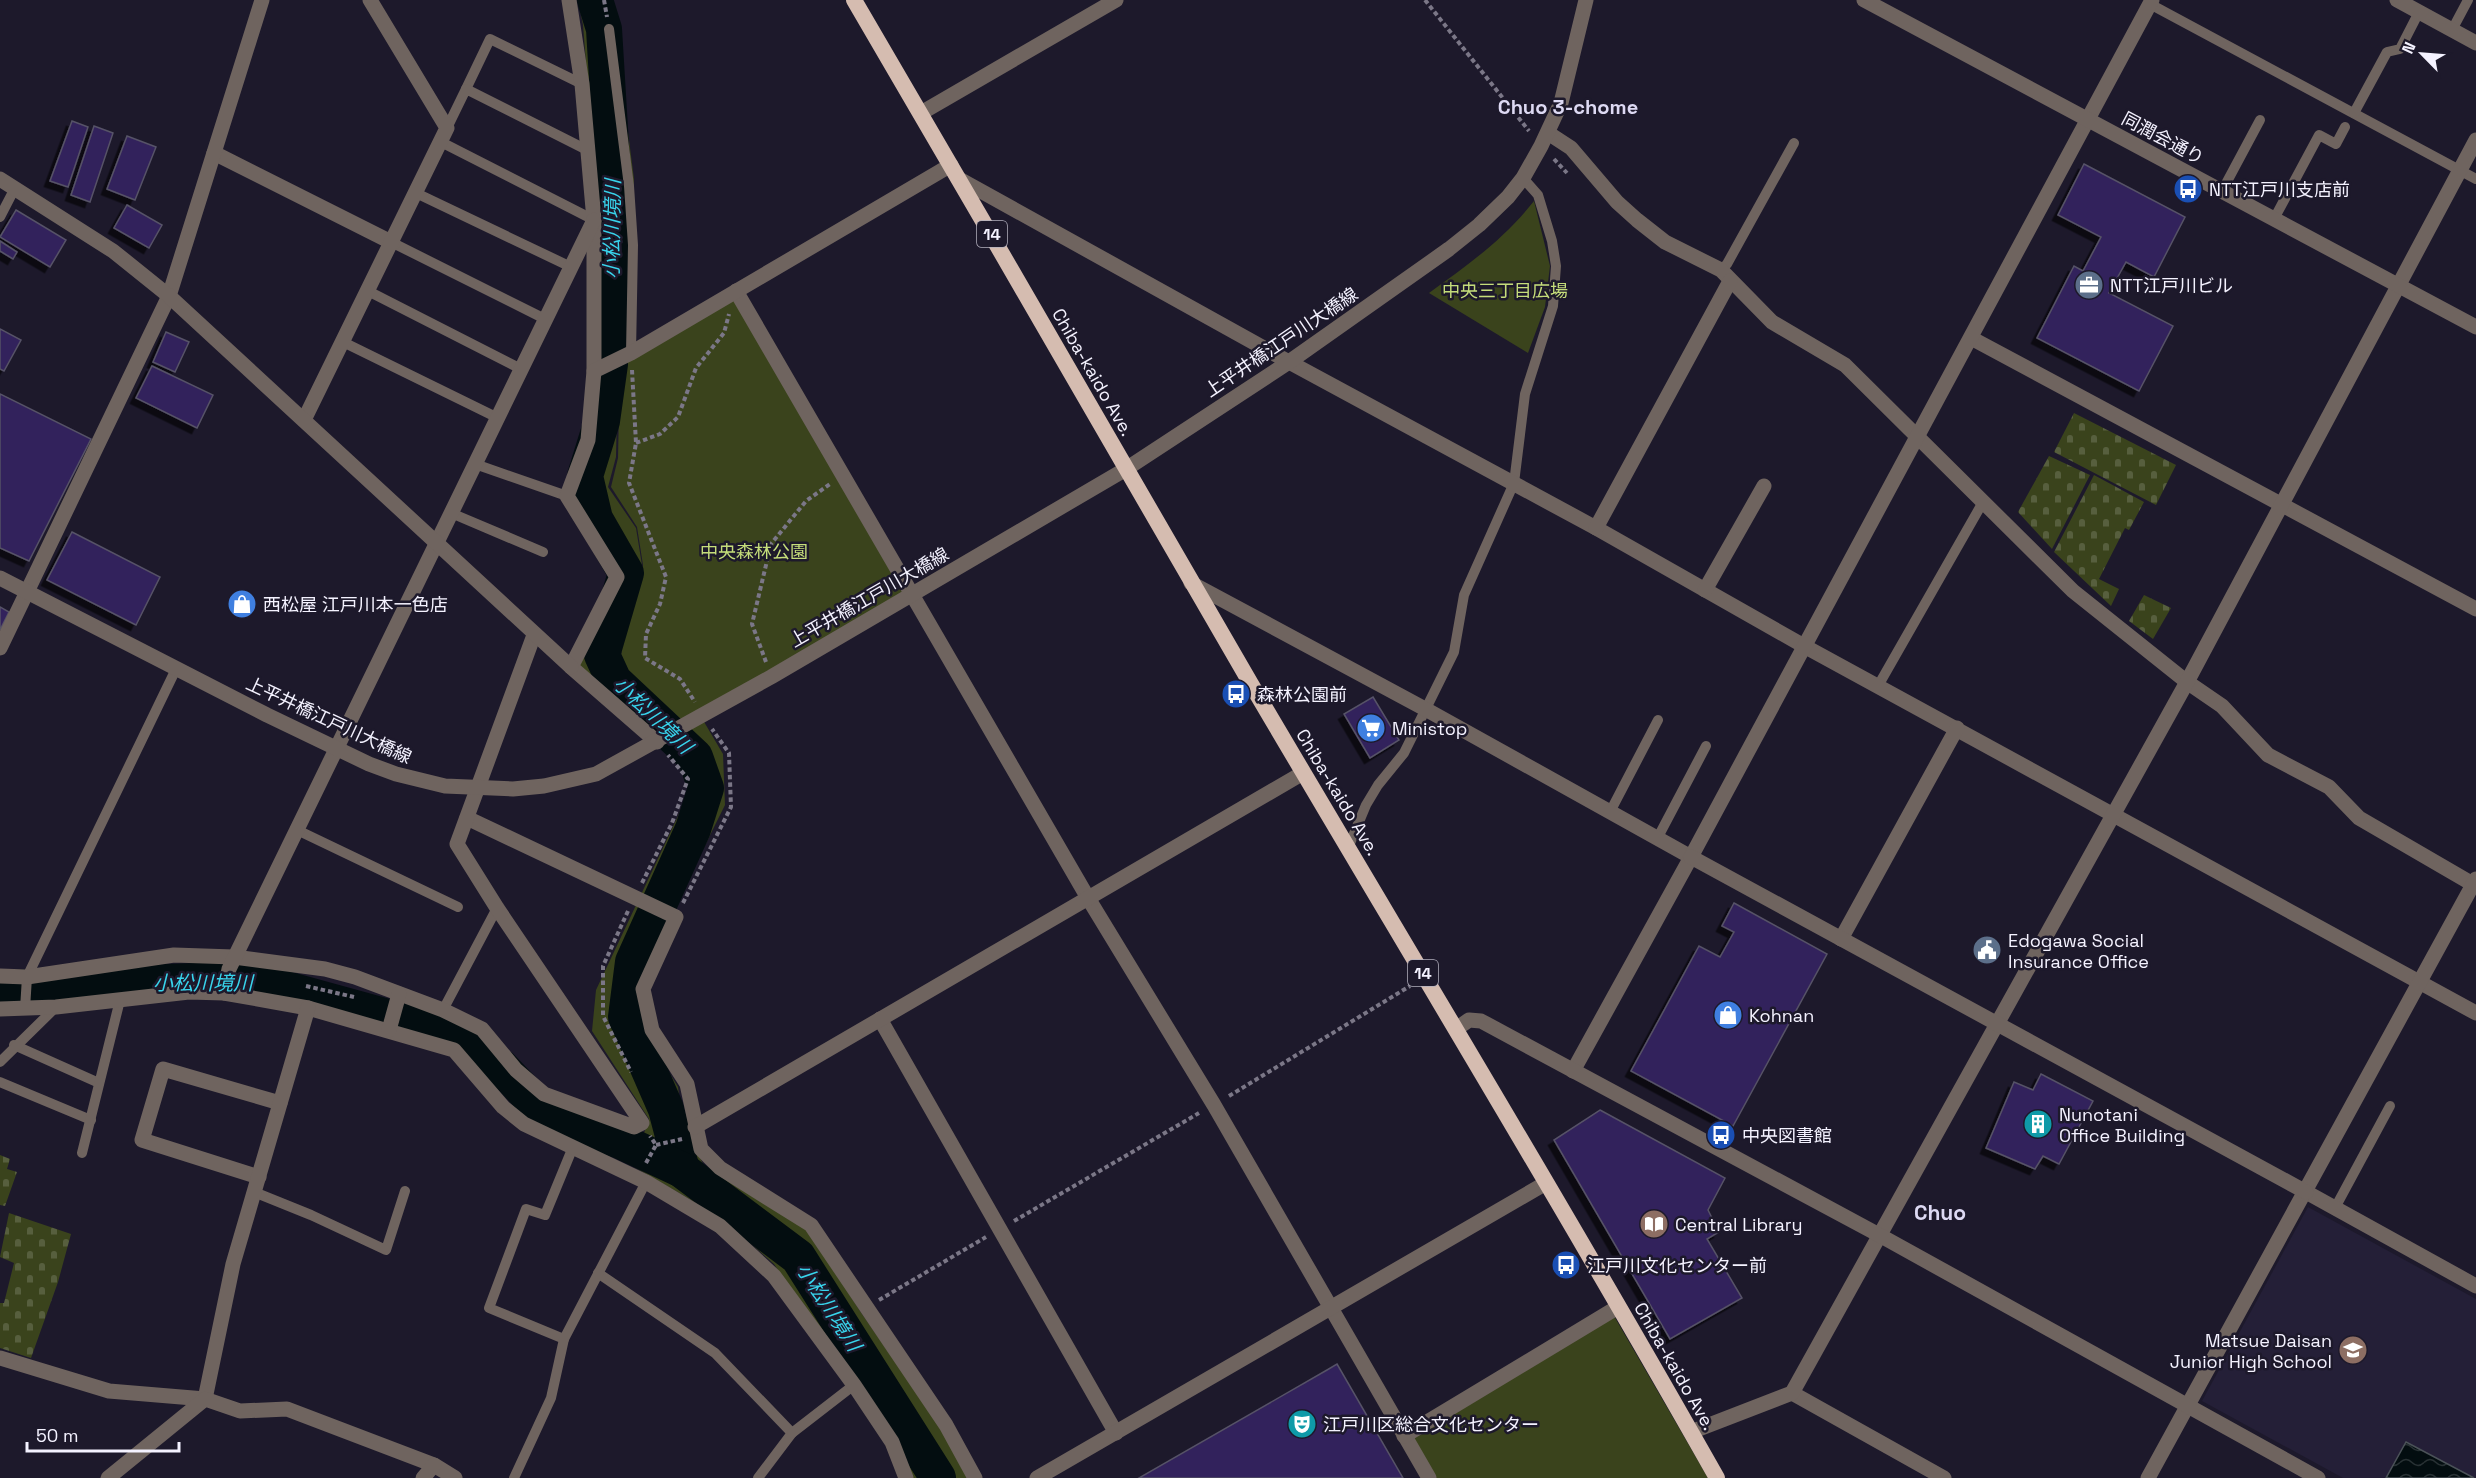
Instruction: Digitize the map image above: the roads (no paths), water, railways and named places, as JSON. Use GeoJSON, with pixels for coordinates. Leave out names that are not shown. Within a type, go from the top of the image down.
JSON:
{"type":"FeatureCollection","features":[{"type":"Feature","properties":{"kind":"highway","name":"Chiba-kaido Ave."},"geometry":{"type":"LineString","coordinates":[[854,0],[961,180],[1191,582],[1425,976],[1717,1478]]}},
{"type":"Feature","properties":{"kind":"street"},"geometry":{"type":"LineString","coordinates":[[0,648],[169,296],[262,0]]}},
{"type":"Feature","properties":{"kind":"street"},"geometry":{"type":"LineString","coordinates":[[304,420],[393,243],[444,135],[370,0]]}},
{"type":"Feature","properties":{"kind":"street"},"geometry":{"type":"LineString","coordinates":[[569,0],[582,84],[589,151],[594,220],[599,369],[588,440],[567,496],[617,578],[571,667]]}},
{"type":"Feature","properties":{"kind":"street"},"geometry":{"type":"LineString","coordinates":[[921,113],[1116,0]]}},
{"type":"Feature","properties":{"kind":"street","name":"上平井橋江戸川大橋線"},"geometry":{"type":"LineString","coordinates":[[0,578],[335,748],[369,764],[420,782],[477,789],[513,789],[544,786],[596,774],[704,716],[1126,469],[1289,362],[1464,237],[1501,204],[1523,178],[1548,133],[1561,104],[1586,0]]}},
{"type":"Feature","properties":{"kind":"street","name":"同潤会通り"},"geometry":{"type":"LineString","coordinates":[[1864,0],[2476,327]]}},
{"type":"Feature","properties":{"kind":"street"},"geometry":{"type":"LineString","coordinates":[[2397,0],[2476,43]]}},
{"type":"Feature","properties":{"kind":"street"},"geometry":{"type":"LineString","coordinates":[[1573,1071],[2151,2]]}},
{"type":"Feature","properties":{"kind":"street"},"geometry":{"type":"LineString","coordinates":[[1548,133],[1572,148],[1617,202],[1665,242],[1726,276],[1772,322],[1845,365],[2073,591],[2187,682],[2222,706],[2268,755],[2329,787],[2359,818],[2475,883],[2148,1478]]}},
{"type":"Feature","properties":{"kind":"street"},"geometry":{"type":"LineString","coordinates":[[1691,1432],[1792,1393],[2187,682],[2476,140]]}},
{"type":"Feature","properties":{"kind":"street"},"geometry":{"type":"LineString","coordinates":[[214,153],[393,243]]}},
{"type":"Feature","properties":{"kind":"street"},"geometry":{"type":"LineString","coordinates":[[599,369],[951,165]]}},
{"type":"Feature","properties":{"kind":"street"},"geometry":{"type":"LineString","coordinates":[[0,179],[119,255],[169,296],[571,667],[666,736]]}},
{"type":"Feature","properties":{"kind":"street"},"geometry":{"type":"LineString","coordinates":[[961,180],[1289,362],[1596,528],[1804,646],[2476,1013]]}},
{"type":"Feature","properties":{"kind":"street"},"geometry":{"type":"LineString","coordinates":[[224,993],[231,963],[295,829],[594,220]]}},
{"type":"Feature","properties":{"kind":"street"},"geometry":{"type":"LineString","coordinates":[[1596,528],[1726,276]]}},
{"type":"Feature","properties":{"kind":"street"},"geometry":{"type":"LineString","coordinates":[[736,291],[914,594],[1088,898],[1214,1105],[1428,1478]]}},
{"type":"Feature","properties":{"kind":"street"},"geometry":{"type":"LineString","coordinates":[[1971,338],[2476,609]]}},
{"type":"Feature","properties":{"kind":"street"},"geometry":{"type":"LineString","coordinates":[[1705,590],[1764,486]]}},
{"type":"Feature","properties":{"kind":"street"},"geometry":{"type":"LineString","coordinates":[[1191,582],[2476,1287]]}},
{"type":"Feature","properties":{"kind":"street"},"geometry":{"type":"LineString","coordinates":[[0,1009],[25,1006],[56,1007],[189,992],[224,993],[308,1008],[394,1013],[443,1010],[482,1029],[516,1070],[544,1094],[634,1127],[642,1123],[497,908],[457,844],[534,634]]}},
{"type":"Feature","properties":{"kind":"street"},"geometry":{"type":"LineString","coordinates":[[1841,939],[1957,728]]}},
{"type":"Feature","properties":{"kind":"street"},"geometry":{"type":"LineString","coordinates":[[695,1127],[1303,773]]}},
{"type":"Feature","properties":{"kind":"street"},"geometry":{"type":"LineString","coordinates":[[467,818],[670,914],[643,989],[652,1030],[687,1084],[701,1149],[720,1168],[811,1225],[946,1425],[975,1478]]}},
{"type":"Feature","properties":{"kind":"street"},"geometry":{"type":"LineString","coordinates":[[0,976],[26,981],[174,955],[231,963],[325,969],[355,977],[394,1013],[454,1050],[502,1107],[524,1124],[646,1182],[720,1226],[774,1276],[854,1385],[892,1442],[906,1478]]}},
{"type":"Feature","properties":{"kind":"street"},"geometry":{"type":"LineString","coordinates":[[108,1478],[205,1400],[233,1264],[308,1008]]}},
{"type":"Feature","properties":{"kind":"street"},"geometry":{"type":"LineString","coordinates":[[880,1019],[1116,1433]]}},
{"type":"Feature","properties":{"kind":"street"},"geometry":{"type":"LineString","coordinates":[[1456,1029],[1469,1020],[1481,1021],[1881,1236],[2319,1478]]}},
{"type":"Feature","properties":{"kind":"street"},"geometry":{"type":"LineString","coordinates":[[259,1177],[142,1140],[163,1069],[280,1103]]}},
{"type":"Feature","properties":{"kind":"street"},"geometry":{"type":"LineString","coordinates":[[1037,1478],[1546,1183]]}},
{"type":"Feature","properties":{"kind":"street"},"geometry":{"type":"LineString","coordinates":[[1404,1436],[1618,1307]]}},
{"type":"Feature","properties":{"kind":"street"},"geometry":{"type":"LineString","coordinates":[[0,1358],[109,1391],[205,1400],[240,1411],[287,1409],[434,1465],[455,1478]]}},
{"type":"Feature","properties":{"kind":"street"},"geometry":{"type":"LineString","coordinates":[[1792,1393],[1944,1478]]}},
{"type":"Feature","properties":{"kind":"street"},"geometry":{"type":"LineString","coordinates":[[423,1478],[434,1465]]}},
{"type":"Feature","properties":{"kind":"lane"},"geometry":{"type":"LineString","coordinates":[[2452,30],[2468,0]]}},
{"type":"Feature","properties":{"kind":"lane"},"geometry":{"type":"LineString","coordinates":[[2151,2],[2476,179]]}},
{"type":"Feature","properties":{"kind":"lane"},"geometry":{"type":"LineString","coordinates":[[2354,113],[2387,52],[2400,49],[2419,12]]}},
{"type":"Feature","properties":{"kind":"lane"},"geometry":{"type":"LineString","coordinates":[[609,29],[629,186],[633,245],[628,354]]}},
{"type":"Feature","properties":{"kind":"lane"},"geometry":{"type":"LineString","coordinates":[[582,84],[490,39],[444,135],[594,220]]}},
{"type":"Feature","properties":{"kind":"lane"},"geometry":{"type":"LineString","coordinates":[[466,88],[589,151]]}},
{"type":"Feature","properties":{"kind":"lane"},"geometry":{"type":"LineString","coordinates":[[2222,191],[2260,120]]}},
{"type":"Feature","properties":{"kind":"lane"},"geometry":{"type":"LineString","coordinates":[[2274,219],[2319,135],[2336,144],[2345,127]]}},
{"type":"Feature","properties":{"kind":"lane"},"geometry":{"type":"LineString","coordinates":[[1726,276],[1727,264],[1794,144]]}},
{"type":"Feature","properties":{"kind":"lane"},"geometry":{"type":"LineString","coordinates":[[1348,848],[1366,805],[1378,785],[1404,753],[1454,652],[1464,595],[1514,483],[1525,394],[1553,306],[1556,266],[1552,241],[1538,195],[1523,178]]}},
{"type":"Feature","properties":{"kind":"lane"},"geometry":{"type":"LineString","coordinates":[[0,217],[15,188]]}},
{"type":"Feature","properties":{"kind":"lane"},"geometry":{"type":"LineString","coordinates":[[416,193],[571,267]]}},
{"type":"Feature","properties":{"kind":"lane"},"geometry":{"type":"LineString","coordinates":[[393,243],[545,320]]}},
{"type":"Feature","properties":{"kind":"lane"},"geometry":{"type":"LineString","coordinates":[[369,291],[521,369]]}},
{"type":"Feature","properties":{"kind":"lane"},"geometry":{"type":"LineString","coordinates":[[343,342],[498,418]]}},
{"type":"Feature","properties":{"kind":"lane"},"geometry":{"type":"LineString","coordinates":[[475,464],[567,496]]}},
{"type":"Feature","properties":{"kind":"lane"},"geometry":{"type":"LineString","coordinates":[[1878,686],[1983,502]]}},
{"type":"Feature","properties":{"kind":"lane"},"geometry":{"type":"LineString","coordinates":[[451,513],[543,552]]}},
{"type":"Feature","properties":{"kind":"lane"},"geometry":{"type":"LineString","coordinates":[[25,1006],[26,981],[176,669]]}},
{"type":"Feature","properties":{"kind":"lane"},"geometry":{"type":"LineString","coordinates":[[1610,812],[1658,720]]}},
{"type":"Feature","properties":{"kind":"lane"},"geometry":{"type":"LineString","coordinates":[[1657,839],[1706,746]]}},
{"type":"Feature","properties":{"kind":"lane"},"geometry":{"type":"LineString","coordinates":[[295,829],[458,907]]}},
{"type":"Feature","properties":{"kind":"lane"},"geometry":{"type":"LineString","coordinates":[[443,1010],[497,908]]}},
{"type":"Feature","properties":{"kind":"lane"},"geometry":{"type":"LineString","coordinates":[[82,1153],[120,999]]}},
{"type":"Feature","properties":{"kind":"lane"},"geometry":{"type":"LineString","coordinates":[[0,1062],[14,1045],[56,1007]]}},
{"type":"Feature","properties":{"kind":"lane"},"geometry":{"type":"LineString","coordinates":[[14,1045],[99,1083]]}},
{"type":"Feature","properties":{"kind":"lane"},"geometry":{"type":"LineString","coordinates":[[0,1082],[91,1120]]}},
{"type":"Feature","properties":{"kind":"lane"},"geometry":{"type":"LineString","coordinates":[[2335,1208],[2390,1106]]}},
{"type":"Feature","properties":{"kind":"lane"},"geometry":{"type":"LineString","coordinates":[[564,1339],[489,1308],[526,1209],[545,1215],[573,1147]]}},
{"type":"Feature","properties":{"kind":"lane"},"geometry":{"type":"LineString","coordinates":[[514,1478],[550,1398],[564,1339],[646,1182]]}},
{"type":"Feature","properties":{"kind":"lane"},"geometry":{"type":"LineString","coordinates":[[254,1192],[311,1215],[386,1250],[405,1191]]}},
{"type":"Feature","properties":{"kind":"lane"},"geometry":{"type":"LineString","coordinates":[[598,1273],[715,1353],[792,1433]]}},
{"type":"Feature","properties":{"kind":"lane"},"geometry":{"type":"LineString","coordinates":[[758,1478],[792,1433],[854,1385]]}},
{"type":"Feature","properties":{"kind":"water"},"geometry":{"type":"Polygon","coordinates":[[[2406,1442],[2474,1478],[2386,1478],[2406,1442]]]}},
{"type":"Feature","properties":{"kind":"waterway","name":"小松川境川"},"geometry":{"type":"LineString","coordinates":[[595,0],[604,29],[613,178],[610,364],[602,421],[585,476],[595,519],[626,573],[602,655],[614,681],[695,757],[706,788],[693,829],[633,962],[626,1017],[666,1109],[682,1170]]}},
{"type":"Feature","properties":{"kind":"waterway","name":"小松川境川"},"geometry":{"type":"LineString","coordinates":[[0,988],[250,979],[421,1026],[466,1042],[501,1067],[549,1117],[620,1141],[682,1170],[798,1257],[938,1478]]}},
{"type":"Feature","properties":{"kind":"place","name":"NTT江戸川支店前"},"geometry":{"type":"Point","coordinates":[2188,189]}},
{"type":"Feature","properties":{"kind":"place","name":"NTT江戸川ビル"},"geometry":{"type":"Point","coordinates":[2089,285]}},
{"type":"Feature","properties":{"kind":"place","name":"西松屋 江戸川本一色店"},"geometry":{"type":"Point","coordinates":[242,604]}},
{"type":"Feature","properties":{"kind":"place","name":"森林公園前"},"geometry":{"type":"Point","coordinates":[1236,694]}},
{"type":"Feature","properties":{"kind":"place","name":"Ministop"},"geometry":{"type":"Point","coordinates":[1371,728]}},
{"type":"Feature","properties":{"kind":"place","name":"Edogawa Social Insurance Office"},"geometry":{"type":"Point","coordinates":[1987,950]}},
{"type":"Feature","properties":{"kind":"place","name":"Kohnan"},"geometry":{"type":"Point","coordinates":[1728,1015]}},
{"type":"Feature","properties":{"kind":"place","name":"Nunotani Office Building"},"geometry":{"type":"Point","coordinates":[2038,1124]}},
{"type":"Feature","properties":{"kind":"place","name":"中央図書館"},"geometry":{"type":"Point","coordinates":[1721,1135]}},
{"type":"Feature","properties":{"kind":"place","name":"Central Library"},"geometry":{"type":"Point","coordinates":[1654,1224]}},
{"type":"Feature","properties":{"kind":"place","name":"江戸川文化センター前"},"geometry":{"type":"Point","coordinates":[1566,1265]}},
{"type":"Feature","properties":{"kind":"place","name":"Matsue Daisan Junior High School"},"geometry":{"type":"Point","coordinates":[2353,1350]}},
{"type":"Feature","properties":{"kind":"place","name":"江戸川区総合文化センター"},"geometry":{"type":"Point","coordinates":[1302,1424]}},
{"type":"Feature","properties":{"kind":"district","name":"Chuo 3-chome"},"geometry":{"type":"Point","coordinates":[1568,107]}},
{"type":"Feature","properties":{"kind":"district","name":"Chuo"},"geometry":{"type":"Point","coordinates":[1940,1212]}},
{"type":"Feature","properties":{"kind":"park label","name":"中央三丁目広場"},"geometry":{"type":"Point","coordinates":[1505,290]}},
{"type":"Feature","properties":{"kind":"park label","name":"中央森林公園"},"geometry":{"type":"Point","coordinates":[754,551]}}]}
